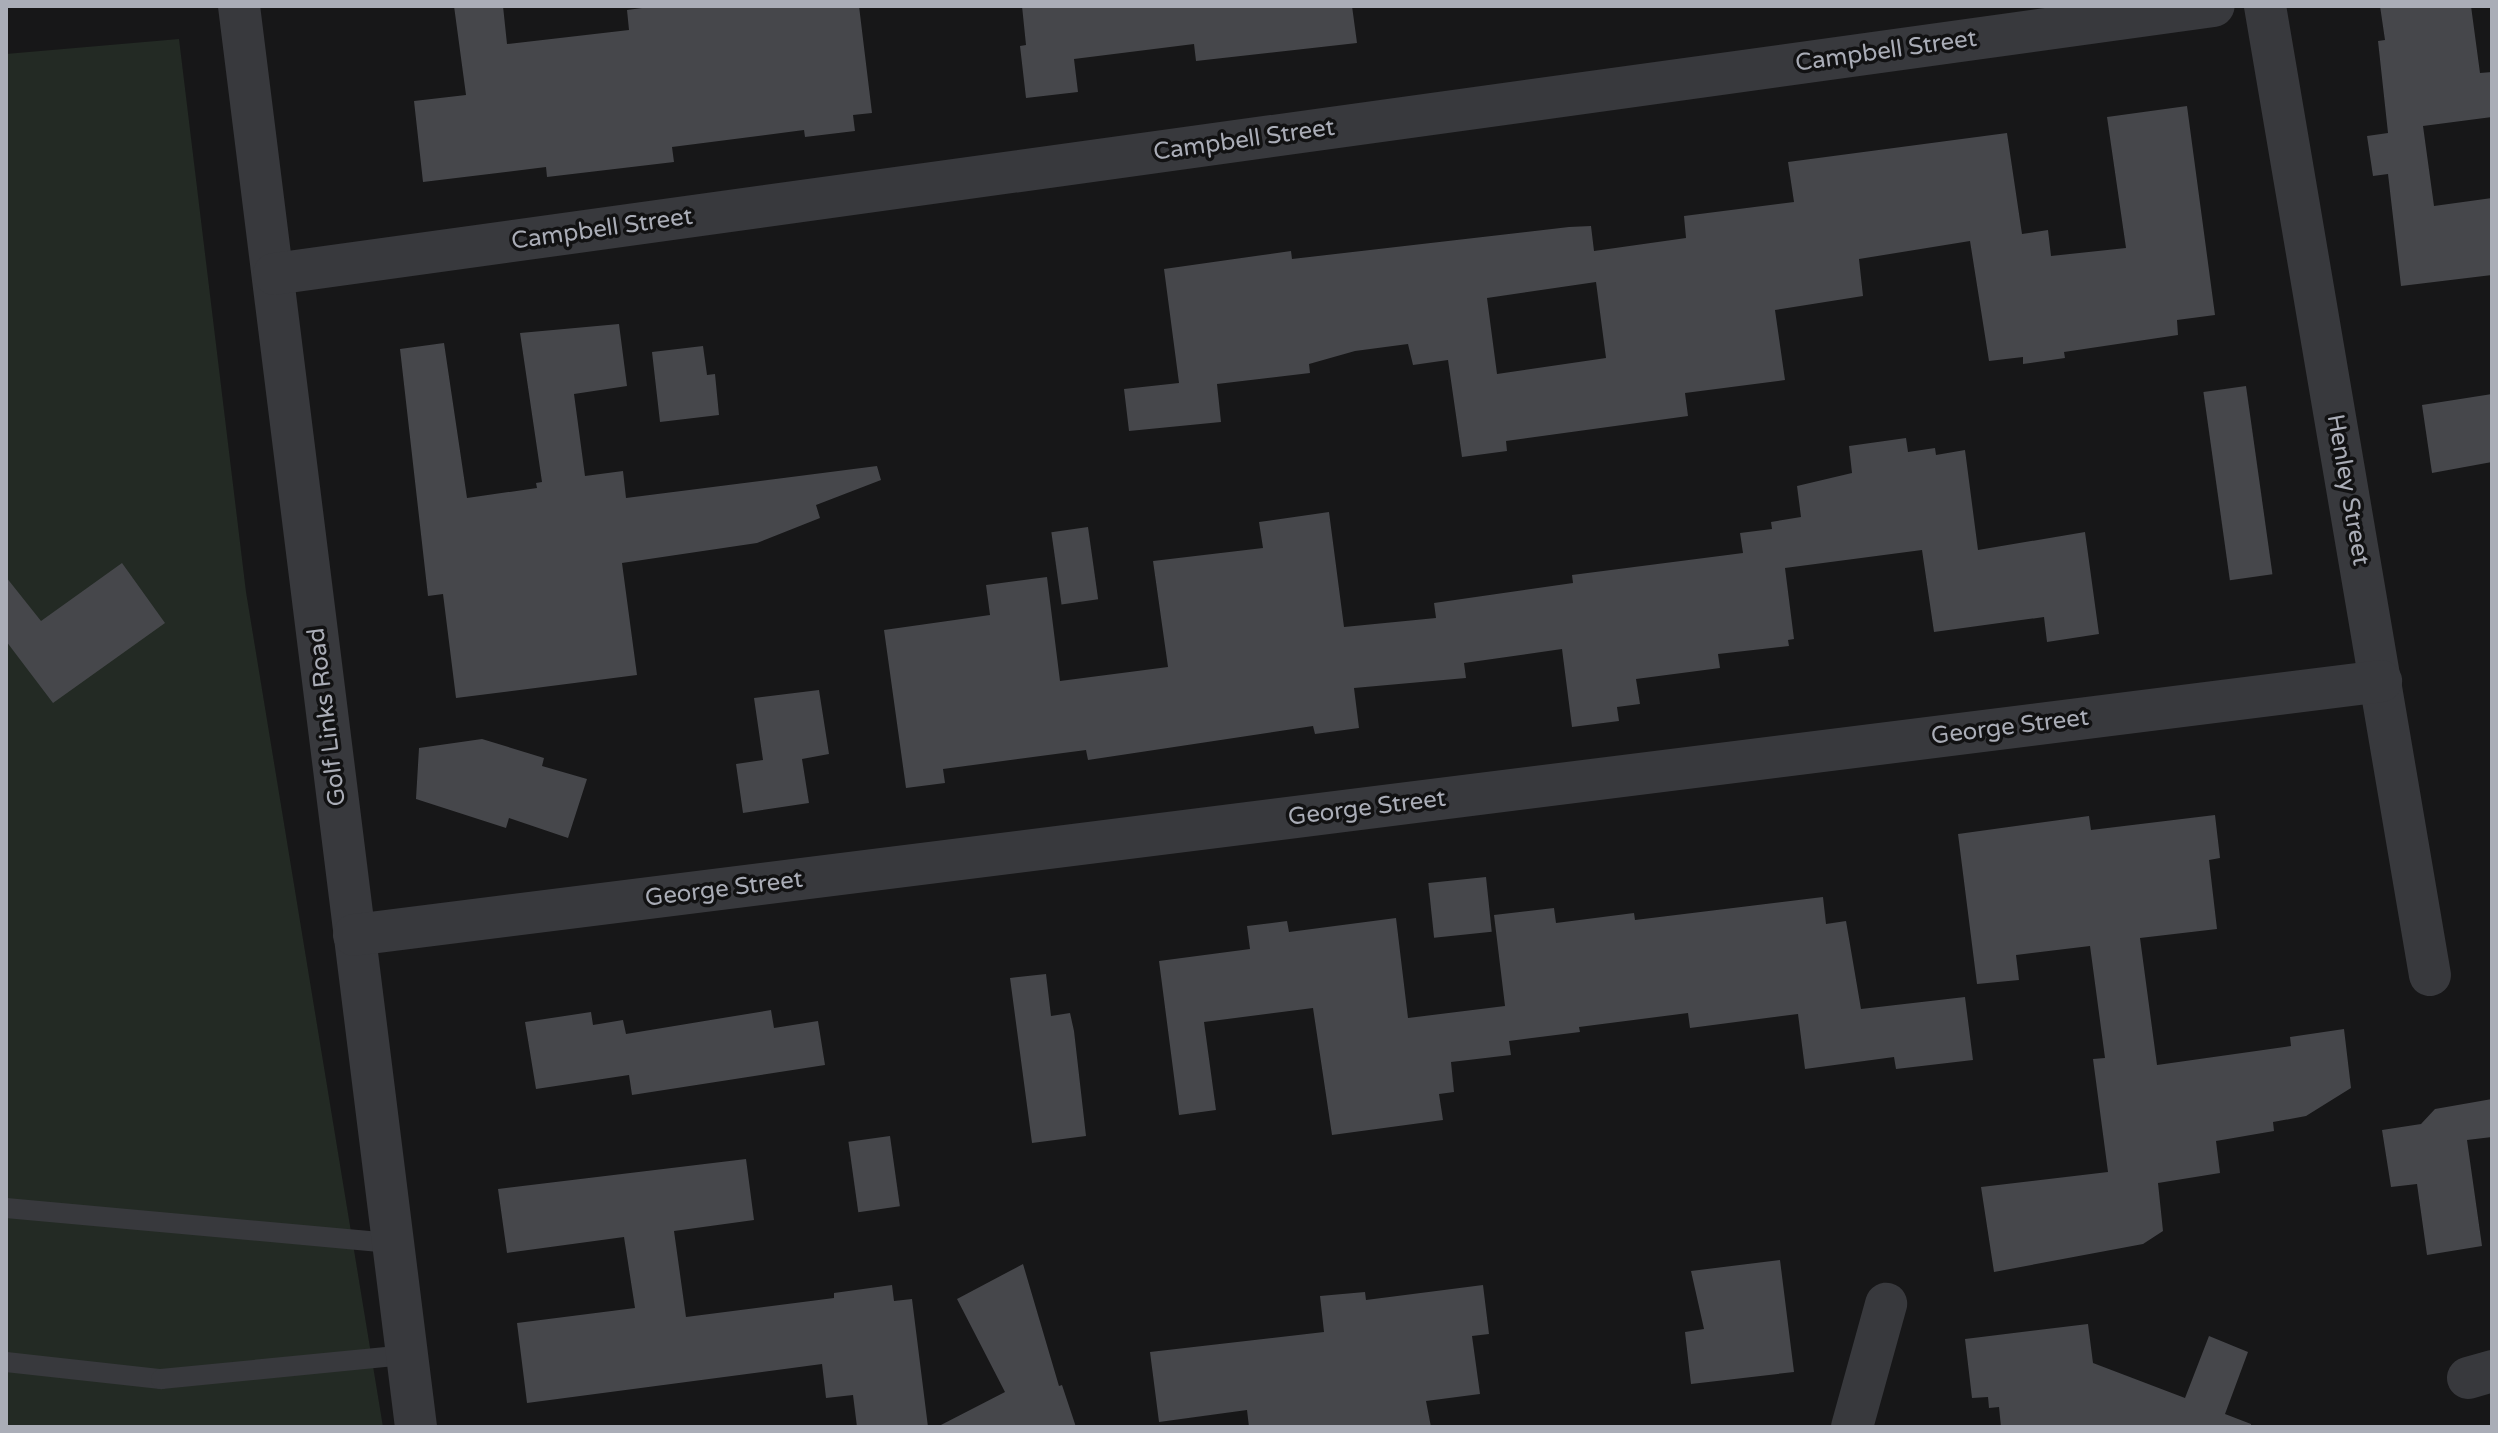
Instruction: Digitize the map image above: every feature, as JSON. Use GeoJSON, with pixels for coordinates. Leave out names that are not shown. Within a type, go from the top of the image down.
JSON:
{"type":"FeatureCollection","features":[{"type":"Feature","properties":{"kind":"street","name":"Golf Links Road"},"geometry":{"type":"LineString","coordinates":[[239,6],[416,1427]]}},
{"type":"Feature","properties":{"kind":"street","name":"Campbell Street"},"geometry":{"type":"LineString","coordinates":[[274,274],[2214,6]]}},
{"type":"Feature","properties":{"kind":"street","name":"Henley Street"},"geometry":{"type":"LineString","coordinates":[[2265,6],[2430,975]]}},
{"type":"Feature","properties":{"kind":"street","name":"George Street"},"geometry":{"type":"LineString","coordinates":[[354,935],[2381,681]]}},
{"type":"Feature","properties":{"kind":"street"},"geometry":{"type":"LineString","coordinates":[[1852,1427],[1886,1304]]}},
{"type":"Feature","properties":{"kind":"lane"},"geometry":{"type":"LineString","coordinates":[[6,1208],[393,1243]]}},
{"type":"Feature","properties":{"kind":"lane"},"geometry":{"type":"LineString","coordinates":[[6,1362],[161,1379],[407,1355]]}},
{"type":"Feature","properties":{"kind":"shaded area"},"geometry":{"type":"Polygon","coordinates":[[[179,39],[246,592],[383,1427],[6,1427],[6,54],[179,39]]]}},
{"type":"Feature","properties":{"kind":"building"},"geometry":{"type":"Polygon","coordinates":[[[454,6],[503,6],[507,44],[629,30],[627,10],[657,6],[859,6],[872,113],[853,115],[855,131],[805,137],[804,130],[672,147],[674,162],[547,177],[546,167],[423,182],[414,101],[466,95],[454,6]]]}},
{"type":"Feature","properties":{"kind":"building"},"geometry":{"type":"Polygon","coordinates":[[[1022,6],[1352,6],[1357,43],[1196,61],[1194,44],[1074,59],[1078,92],[1026,98],[1020,46],[1026,45],[1022,6]]]}},
{"type":"Feature","properties":{"kind":"building"},"geometry":{"type":"Polygon","coordinates":[[[2380,6],[2471,6],[2480,73],[2492,72],[2492,117],[2423,126],[2434,206],[2492,198],[2492,275],[2401,286],[2388,174],[2373,176],[2367,136],[2388,133],[2378,41],[2385,40],[2380,6]]]}},
{"type":"Feature","properties":{"kind":"building"},"geometry":{"type":"Polygon","coordinates":[[[2187,106],[2215,315],[2177,320],[2178,335],[2064,352],[2065,358],[2023,364],[2023,357],[1989,361],[1970,241],[1859,259],[1863,296],[1775,310],[1785,380],[1685,393],[1688,416],[1506,441],[1507,451],[1462,457],[1448,360],[1413,365],[1408,344],[1355,351],[1309,364],[1310,373],[1217,384],[1221,422],[1129,431],[1124,389],[1179,383],[1164,269],[1291,251],[1292,259],[1569,227],[1591,226],[1594,251],[1686,238],[1684,216],[1794,202],[1788,162],[2007,133],[2022,234],[2048,230],[2051,256],[2126,248],[2107,117],[2187,106]],[[1596,282],[1487,298],[1497,374],[1606,358],[1596,282]]]}},
{"type":"Feature","properties":{"kind":"building"},"geometry":{"type":"Polygon","coordinates":[[[619,324],[627,386],[574,394],[585,476],[623,471],[626,498],[877,466],[881,480],[816,505],[820,518],[757,543],[622,563],[637,675],[456,698],[443,594],[428,596],[400,349],[444,343],[467,498],[537,488],[536,483],[542,482],[520,333],[619,324]]]}},
{"type":"Feature","properties":{"kind":"building"},"geometry":{"type":"Polygon","coordinates":[[[703,346],[707,375],[715,374],[719,415],[660,422],[652,352],[703,346]]]}},
{"type":"Feature","properties":{"kind":"building"},"geometry":{"type":"Polygon","coordinates":[[[2246,386],[2272,574],[2230,580],[2203,392],[2246,386]]]}},
{"type":"Feature","properties":{"kind":"building"},"geometry":{"type":"Polygon","coordinates":[[[2492,394],[2492,462],[2432,473],[2422,405],[2492,394]]]}},
{"type":"Feature","properties":{"kind":"building"},"geometry":{"type":"Polygon","coordinates":[[[1906,438],[1908,452],[1935,448],[1936,455],[1965,450],[1978,550],[2085,532],[2099,634],[2047,642],[2044,617],[1934,632],[1922,550],[1785,568],[1794,639],[1788,640],[1789,646],[1718,654],[1720,668],[1636,679],[1640,704],[1617,707],[1619,721],[1572,727],[1562,649],[1464,663],[1466,678],[1354,688],[1359,728],[1315,734],[1313,726],[1088,760],[1086,750],[943,769],[945,783],[906,788],[884,630],[990,615],[986,585],[1047,577],[1060,681],[1168,667],[1153,561],[1263,548],[1259,522],[1329,512],[1344,627],[1436,618],[1434,603],[1573,583],[1572,575],[1743,553],[1740,533],[1772,529],[1771,522],[1801,517],[1797,486],[1852,473],[1849,446],[1906,438]]]}},
{"type":"Feature","properties":{"kind":"building"},"geometry":{"type":"Polygon","coordinates":[[[1088,527],[1098,599],[1062,604],[1051,532],[1088,527]]]}},
{"type":"Feature","properties":{"kind":"building"},"geometry":{"type":"Polygon","coordinates":[[[122,563],[165,623],[53,703],[6,641],[6,577],[41,621],[122,563]]]}},
{"type":"Feature","properties":{"kind":"building"},"geometry":{"type":"Polygon","coordinates":[[[819,690],[829,754],[802,759],[809,803],[743,813],[736,764],[763,760],[754,698],[819,690]]]}},
{"type":"Feature","properties":{"kind":"building"},"geometry":{"type":"Polygon","coordinates":[[[482,739],[544,758],[542,766],[587,779],[568,838],[509,818],[506,828],[416,799],[419,748],[482,739]]]}},
{"type":"Feature","properties":{"kind":"building"},"geometry":{"type":"Polygon","coordinates":[[[2215,815],[2220,858],[2209,860],[2217,929],[2140,938],[2157,1065],[2291,1046],[2290,1037],[2344,1029],[2351,1088],[2306,1116],[2273,1122],[2274,1131],[2216,1141],[2220,1173],[2158,1183],[2163,1231],[2143,1244],[1994,1272],[1981,1187],[2108,1172],[2093,1059],[2105,1058],[2090,946],[2016,955],[2019,980],[1977,984],[1958,834],[2089,816],[2091,830],[2215,815]]]}},
{"type":"Feature","properties":{"kind":"building"},"geometry":{"type":"Polygon","coordinates":[[[1486,877],[1492,932],[1434,938],[1428,883],[1486,877]]]}},
{"type":"Feature","properties":{"kind":"building"},"geometry":{"type":"Polygon","coordinates":[[[1823,897],[1826,924],[1846,921],[1861,1009],[1965,997],[1973,1060],[1896,1069],[1894,1057],[1805,1069],[1798,1014],[1690,1028],[1688,1013],[1579,1027],[1580,1032],[1509,1041],[1511,1055],[1451,1062],[1454,1092],[1439,1094],[1443,1120],[1332,1135],[1313,1008],[1204,1022],[1216,1110],[1179,1115],[1159,961],[1250,949],[1247,926],[1287,921],[1289,932],[1396,918],[1408,1018],[1505,1006],[1494,915],[1554,908],[1556,923],[1634,913],[1635,920],[1823,897]]]}},
{"type":"Feature","properties":{"kind":"building"},"geometry":{"type":"Polygon","coordinates":[[[1046,974],[1051,1016],[1070,1013],[1086,1136],[1032,1143],[1010,978],[1046,974]]]}},
{"type":"Feature","properties":{"kind":"building"},"geometry":{"type":"Polygon","coordinates":[[[771,1010],[774,1028],[818,1021],[825,1065],[632,1095],[629,1075],[536,1089],[525,1022],[591,1012],[593,1025],[623,1020],[626,1034],[771,1010]]]}},
{"type":"Feature","properties":{"kind":"building"},"geometry":{"type":"Polygon","coordinates":[[[2492,1099],[2492,1137],[2467,1140],[2482,1246],[2427,1255],[2417,1184],[2391,1187],[2382,1130],[2421,1124],[2435,1109],[2492,1099]]]}},
{"type":"Feature","properties":{"kind":"building"},"geometry":{"type":"Polygon","coordinates":[[[890,1136],[900,1206],[858,1212],[848,1142],[890,1136]]]}},
{"type":"Feature","properties":{"kind":"building"},"geometry":{"type":"Polygon","coordinates":[[[746,1159],[754,1220],[674,1231],[686,1317],[834,1298],[834,1293],[892,1285],[894,1301],[912,1299],[928,1427],[857,1427],[853,1395],[826,1398],[822,1364],[527,1403],[517,1323],[635,1308],[624,1237],[507,1253],[498,1189],[746,1159]]]}},
{"type":"Feature","properties":{"kind":"building"},"geometry":{"type":"Polygon","coordinates":[[[1780,1260],[1794,1372],[1691,1384],[1685,1332],[1704,1329],[1691,1271],[1780,1260]]]}},
{"type":"Feature","properties":{"kind":"building"},"geometry":{"type":"Polygon","coordinates":[[[1023,1264],[1059,1386],[1062,1385],[1076,1427],[937,1427],[1005,1392],[957,1299],[1023,1264]]]}},
{"type":"Feature","properties":{"kind":"building"},"geometry":{"type":"Polygon","coordinates":[[[1483,1285],[1489,1334],[1472,1336],[1480,1394],[1426,1401],[1431,1427],[1249,1427],[1247,1410],[1159,1422],[1150,1352],[1324,1332],[1320,1296],[1365,1292],[1366,1300],[1483,1285]]]}},
{"type":"Feature","properties":{"kind":"building"},"geometry":{"type":"Polygon","coordinates":[[[2088,1324],[2093,1363],[2185,1398],[2209,1336],[2248,1352],[2225,1414],[2251,1424],[2251,1427],[2001,1427],[1999,1407],[1989,1408],[1988,1397],[1972,1398],[1965,1339],[2088,1324]]]}}]}
